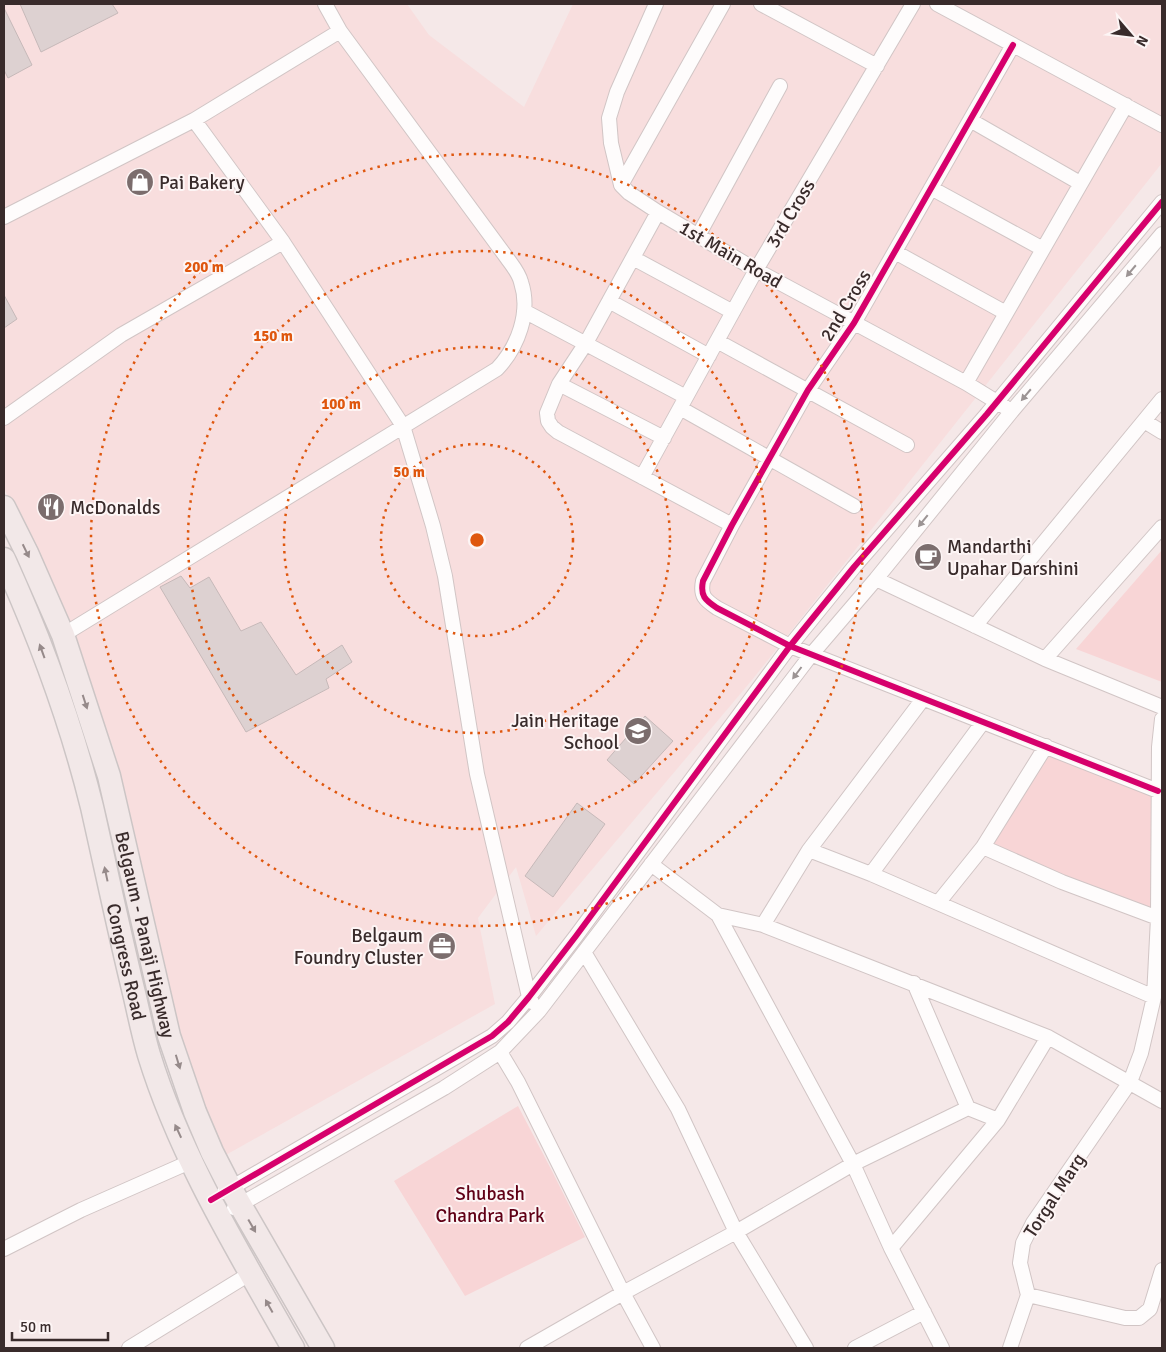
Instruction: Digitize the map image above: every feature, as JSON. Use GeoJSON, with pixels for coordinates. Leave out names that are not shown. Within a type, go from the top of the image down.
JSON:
{"type":"FeatureCollection","features":[{"type":"Feature","properties":{"kind":"highway","name":"Belgaum - Panaji Highway"},"geometry":{"type":"LineString","coordinates":[[4,507],[27,553],[63,635],[109,776],[170,1036],[195,1112],[212,1152],[235,1197],[322,1348]]}},
{"type":"Feature","properties":{"kind":"highway","name":"Congress Road"},"geometry":{"type":"LineString","coordinates":[[4,559],[25,606],[65,714],[91,805],[149,1054],[170,1113],[215,1208],[293,1348]]}},
{"type":"Feature","properties":{"kind":"street"},"geometry":{"type":"LineString","coordinates":[[63,635],[497,370],[508,358],[518,338],[525,296],[521,280],[507,258],[340,31],[325,4]]}},
{"type":"Feature","properties":{"kind":"street"},"geometry":{"type":"LineString","coordinates":[[621,186],[611,143],[609,118],[617,92],[656,4]]}},
{"type":"Feature","properties":{"kind":"street"},"geometry":{"type":"LineString","coordinates":[[621,186],[723,4]]}},
{"type":"Feature","properties":{"kind":"street"},"geometry":{"type":"LineString","coordinates":[[761,4],[877,66]]}},
{"type":"Feature","properties":{"kind":"street","name":"3rd Cross"},"geometry":{"type":"LineString","coordinates":[[642,477],[756,270],[913,4]]}},
{"type":"Feature","properties":{"kind":"street"},"geometry":{"type":"LineString","coordinates":[[937,4],[1162,125]]}},
{"type":"Feature","properties":{"kind":"street"},"geometry":{"type":"LineString","coordinates":[[4,217],[194,120],[340,31]]}},
{"type":"Feature","properties":{"kind":"street","name":"2nd Cross"},"geometry":{"type":"LineString","coordinates":[[790,646],[706,601],[701,591],[703,581],[732,525],[808,390],[854,323],[1012,45]]}},
{"type":"Feature","properties":{"kind":"street"},"geometry":{"type":"LineString","coordinates":[[698,236],[780,86]]}},
{"type":"Feature","properties":{"kind":"street"},"geometry":{"type":"LineString","coordinates":[[966,383],[1126,105]]}},
{"type":"Feature","properties":{"kind":"street"},"geometry":{"type":"LineString","coordinates":[[194,120],[283,242],[403,426],[445,576],[477,774],[529,998],[539,1011]]}},
{"type":"Feature","properties":{"kind":"street"},"geometry":{"type":"LineString","coordinates":[[970,120],[1080,183]]}},
{"type":"Feature","properties":{"kind":"street","name":"1st Main Road"},"geometry":{"type":"LineString","coordinates":[[621,186],[658,212],[756,270],[966,383],[1012,411]]}},
{"type":"Feature","properties":{"kind":"street"},"geometry":{"type":"LineString","coordinates":[[931,188],[1043,249]]}},
{"type":"Feature","properties":{"kind":"street"},"geometry":{"type":"LineString","coordinates":[[235,1197],[492,1036],[508,1022],[529,998],[576,936],[790,646],[854,567],[997,402],[1162,202]]}},
{"type":"Feature","properties":{"kind":"street"},"geometry":{"type":"LineString","coordinates":[[658,212],[586,343],[559,384],[547,413],[548,421],[558,432],[732,525]]}},
{"type":"Feature","properties":{"kind":"street"},"geometry":{"type":"LineString","coordinates":[[215,1208],[444,1088],[500,1052],[539,1011],[811,655],[1012,411],[1162,234]]}},
{"type":"Feature","properties":{"kind":"street"},"geometry":{"type":"LineString","coordinates":[[4,418],[121,335],[283,242]]}},
{"type":"Feature","properties":{"kind":"street"},"geometry":{"type":"LineString","coordinates":[[894,252],[1006,313]]}},
{"type":"Feature","properties":{"kind":"street"},"geometry":{"type":"LineString","coordinates":[[633,258],[733,312]]}},
{"type":"Feature","properties":{"kind":"street"},"geometry":{"type":"LineString","coordinates":[[610,300],[709,356]]}},
{"type":"Feature","properties":{"kind":"street"},"geometry":{"type":"LineString","coordinates":[[524,311],[586,343],[770,458],[854,506]]}},
{"type":"Feature","properties":{"kind":"street"},"geometry":{"type":"LineString","coordinates":[[717,341],[907,444]]}},
{"type":"Feature","properties":{"kind":"street"},"geometry":{"type":"LineString","coordinates":[[559,384],[664,438]]}},
{"type":"Feature","properties":{"kind":"street"},"geometry":{"type":"LineString","coordinates":[[975,626],[1162,399]]}},
{"type":"Feature","properties":{"kind":"street"},"geometry":{"type":"LineString","coordinates":[[1144,421],[1162,432]]}},
{"type":"Feature","properties":{"kind":"street"},"geometry":{"type":"LineString","coordinates":[[1045,659],[1162,527]]}},
{"type":"Feature","properties":{"kind":"street"},"geometry":{"type":"LineString","coordinates":[[876,578],[1045,659],[1162,707]]}},
{"type":"Feature","properties":{"kind":"street"},"geometry":{"type":"LineString","coordinates":[[790,646],[1158,791]]}},
{"type":"Feature","properties":{"kind":"street"},"geometry":{"type":"LineString","coordinates":[[763,926],[809,850],[923,699]]}},
{"type":"Feature","properties":{"kind":"street","name":"Torgal Marg"},"geometry":{"type":"LineString","coordinates":[[1028,1295],[1020,1263],[1023,1244],[1033,1223],[1130,1082],[1141,1053],[1154,997],[1158,918],[1159,747],[1162,719]]}},
{"type":"Feature","properties":{"kind":"street"},"geometry":{"type":"LineString","coordinates":[[871,874],[983,722]]}},
{"type":"Feature","properties":{"kind":"street"},"geometry":{"type":"LineString","coordinates":[[938,903],[983,847],[1046,746]]}},
{"type":"Feature","properties":{"kind":"street"},"geometry":{"type":"LineString","coordinates":[[983,847],[1062,882],[1158,918]]}},
{"type":"Feature","properties":{"kind":"street"},"geometry":{"type":"LineString","coordinates":[[809,850],[871,874],[1154,997]]}},
{"type":"Feature","properties":{"kind":"street"},"geometry":{"type":"LineString","coordinates":[[651,864],[718,915],[763,926],[914,983],[1048,1037],[1162,1101]]}},
{"type":"Feature","properties":{"kind":"street"},"geometry":{"type":"LineString","coordinates":[[718,915],[853,1164],[891,1248],[942,1348]]}},
{"type":"Feature","properties":{"kind":"street"},"geometry":{"type":"LineString","coordinates":[[584,952],[678,1109],[736,1232],[806,1348]]}},
{"type":"Feature","properties":{"kind":"street"},"geometry":{"type":"LineString","coordinates":[[914,983],[968,1108],[998,1120]]}},
{"type":"Feature","properties":{"kind":"street"},"geometry":{"type":"LineString","coordinates":[[891,1248],[998,1120],[1048,1037]]}},
{"type":"Feature","properties":{"kind":"street"},"geometry":{"type":"LineString","coordinates":[[500,1052],[518,1082],[623,1293],[653,1348]]}},
{"type":"Feature","properties":{"kind":"street"},"geometry":{"type":"LineString","coordinates":[[527,1348],[623,1293],[736,1232],[853,1164],[968,1108]]}},
{"type":"Feature","properties":{"kind":"street"},"geometry":{"type":"LineString","coordinates":[[4,1249],[82,1210],[192,1161]]}},
{"type":"Feature","properties":{"kind":"street"},"geometry":{"type":"LineString","coordinates":[[1010,1348],[1028,1295],[1125,1318],[1139,1318],[1150,1309],[1162,1270]]}},
{"type":"Feature","properties":{"kind":"street"},"geometry":{"type":"LineString","coordinates":[[129,1348],[251,1273]]}},
{"type":"Feature","properties":{"kind":"street"},"geometry":{"type":"LineString","coordinates":[[856,1348],[924,1312]]}},
{"type":"Feature","properties":{"kind":"shaded area"},"geometry":{"type":"Polygon","coordinates":[[[4,4],[407,4],[429,35],[524,107],[573,4],[1162,4],[1162,163],[752,680],[536,936],[516,867],[478,918],[495,1004],[224,1156],[182,1051],[114,750],[59,606],[4,488],[4,4]]]}},
{"type":"Feature","properties":{"kind":"green space"},"geometry":{"type":"Polygon","coordinates":[[[1162,550],[1162,682],[1076,649],[1162,550]]]}},
{"type":"Feature","properties":{"kind":"green space"},"geometry":{"type":"Polygon","coordinates":[[[1047,750],[1154,793],[1154,913],[988,846],[1047,750]]]}},
{"type":"Feature","properties":{"kind":"green space","name":"Shubash Chandra Park"},"geometry":{"type":"Polygon","coordinates":[[[518,1106],[585,1237],[465,1296],[394,1181],[518,1106]]]}},
{"type":"Feature","properties":{"kind":"building"},"geometry":{"type":"Polygon","coordinates":[[[20,4],[112,4],[118,13],[41,52],[20,4]]]}},
{"type":"Feature","properties":{"kind":"building"},"geometry":{"type":"Polygon","coordinates":[[[4,8],[32,65],[8,78],[4,70],[4,8]]]}},
{"type":"Feature","properties":{"kind":"building"},"geometry":{"type":"Polygon","coordinates":[[[4,295],[17,319],[4,328],[4,295]]]}},
{"type":"Feature","properties":{"kind":"building"},"geometry":{"type":"Polygon","coordinates":[[[181,576],[190,588],[209,577],[241,631],[261,622],[296,675],[342,645],[352,662],[326,679],[329,688],[246,732],[160,587],[181,576]]]}},
{"type":"Feature","properties":{"kind":"building"},"geometry":{"type":"Polygon","coordinates":[[[645,716],[673,741],[634,784],[607,760],[645,716]]]}},
{"type":"Feature","properties":{"kind":"building"},"geometry":{"type":"Polygon","coordinates":[[[577,803],[605,824],[553,897],[525,876],[577,803]]]}},
{"type":"Feature","properties":{"kind":"cycle path"},"geometry":{"type":"LineString","coordinates":[[1013,45],[854,323],[808,390],[732,525],[703,581],[702,590],[704,597],[717,608],[790,646],[1158,791]]}},
{"type":"Feature","properties":{"kind":"cycle path"},"geometry":{"type":"LineString","coordinates":[[211,1200],[492,1036],[508,1022],[576,936],[790,646],[854,567],[987,414],[1162,202]]}},
{"type":"Feature","properties":{"kind":"place","name":"Pai Bakery"},"geometry":{"type":"Point","coordinates":[140,182]}},
{"type":"Feature","properties":{"kind":"place","name":"McDonalds"},"geometry":{"type":"Point","coordinates":[51,507]}},
{"type":"Feature","properties":{"kind":"place","name":"Mandarthi Upahar Darshini"},"geometry":{"type":"Point","coordinates":[928,557]}},
{"type":"Feature","properties":{"kind":"place","name":"Jain Heritage School"},"geometry":{"type":"Point","coordinates":[638,731]}},
{"type":"Feature","properties":{"kind":"place","name":"Belgaum Foundry Cluster"},"geometry":{"type":"Point","coordinates":[442,946]}}]}
